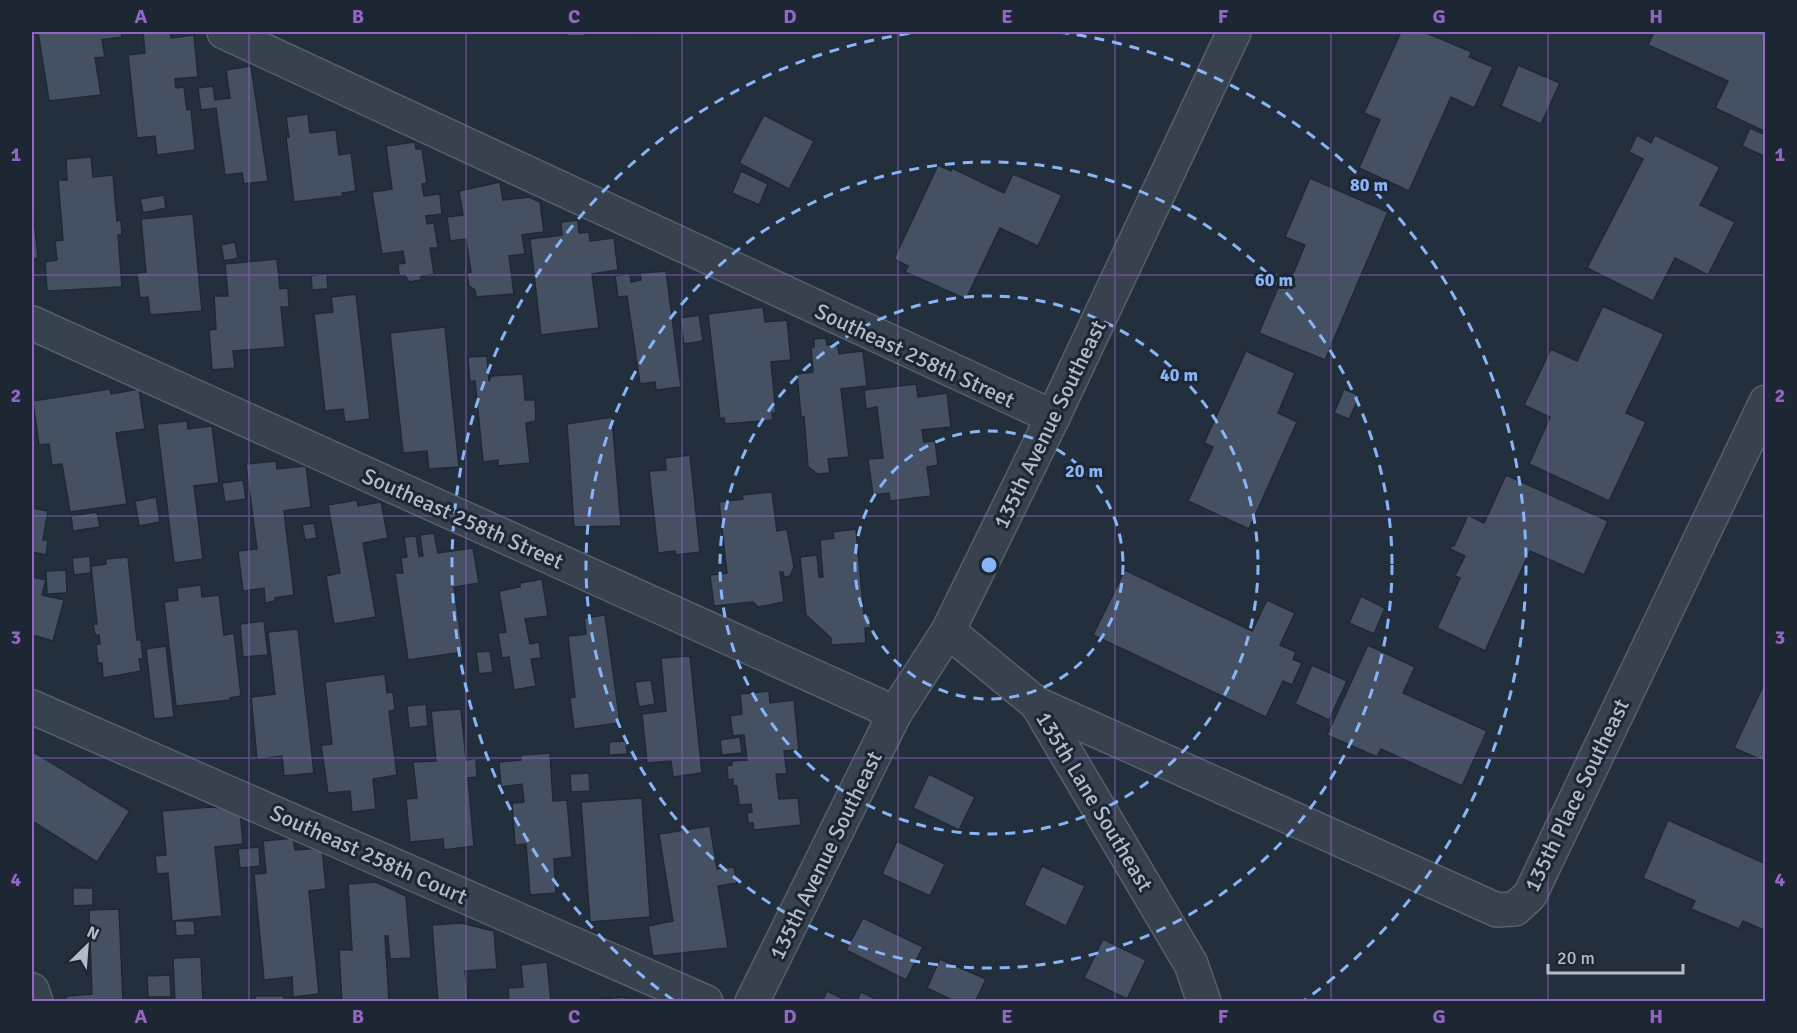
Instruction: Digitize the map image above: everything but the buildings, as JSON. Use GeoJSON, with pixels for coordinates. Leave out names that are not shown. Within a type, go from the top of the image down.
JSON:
{"type":"FeatureCollection","features":[{"type":"Feature","properties":{"kind":"street","name":"Southeast 258th Street"},"geometry":{"type":"LineString","coordinates":[[224,32],[1053,417]]}},
{"type":"Feature","properties":{"kind":"street","name":"135th Avenue Southeast"},"geometry":{"type":"LineString","coordinates":[[752,1002],[895,713],[948,631],[1053,417],[1234,32]]}},
{"type":"Feature","properties":{"kind":"street","name":"Southeast 258th Street"},"geometry":{"type":"LineString","coordinates":[[32,323],[895,713]]}},
{"type":"Feature","properties":{"kind":"street","name":"135th Place Southeast"},"geometry":{"type":"LineString","coordinates":[[1037,704],[1497,910],[1515,909],[1530,895],[1766,402]]}},
{"type":"Feature","properties":{"kind":"street","name":"135th Lane Southeast"},"geometry":{"type":"LineString","coordinates":[[948,631],[1037,704],[1191,964],[1204,1002]]}},
{"type":"Feature","properties":{"kind":"street","name":"Southeast 258th Court"},"geometry":{"type":"LineString","coordinates":[[32,707],[706,1002]]}},
{"type":"Feature","properties":{"kind":"street"},"geometry":{"type":"LineString","coordinates":[[32,990],[36,1002]]}}]}
